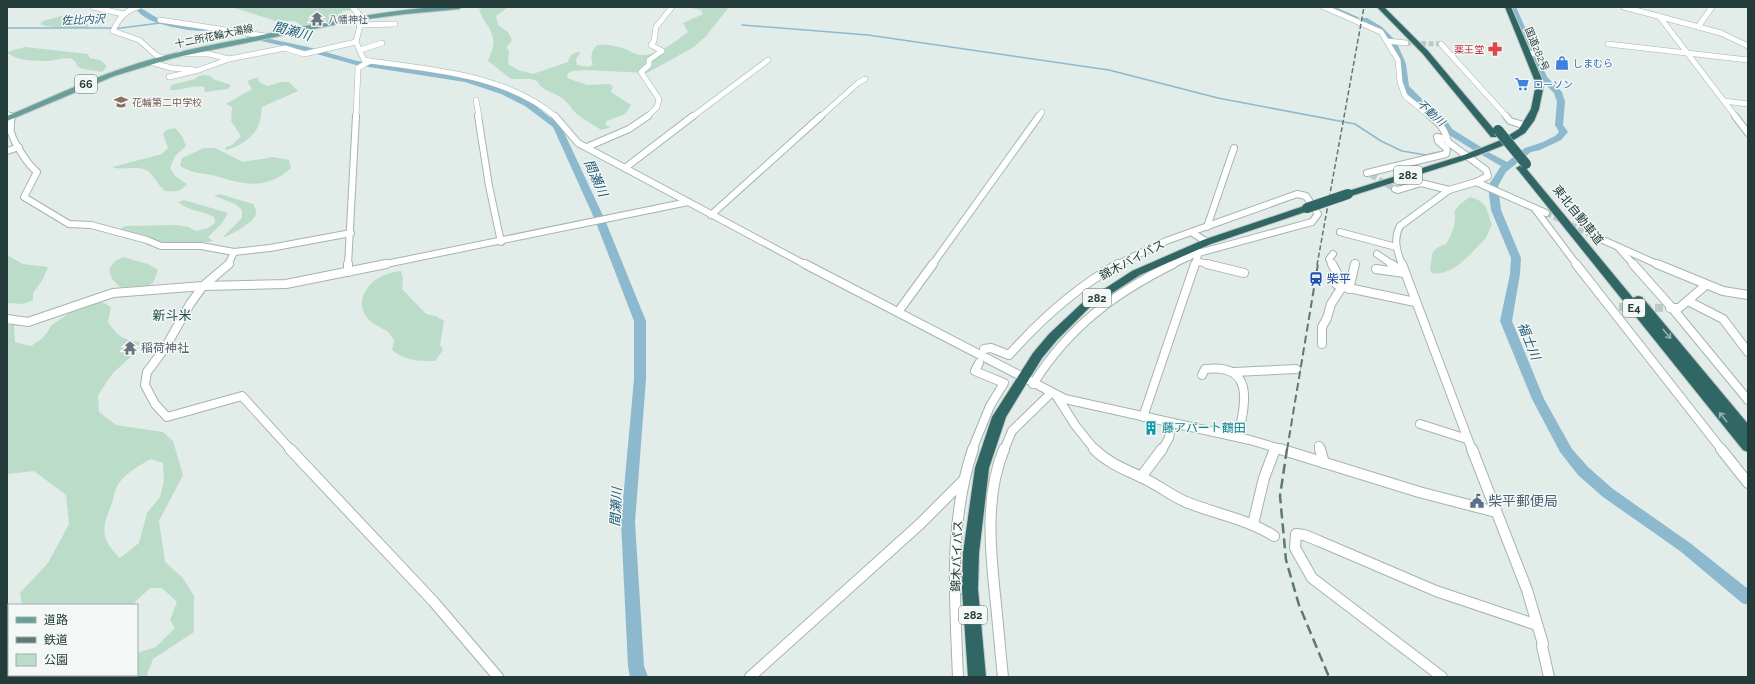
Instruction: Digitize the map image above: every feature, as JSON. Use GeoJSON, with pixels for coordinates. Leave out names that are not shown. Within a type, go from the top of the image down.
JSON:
{"type":"FeatureCollection","features":[{"type":"Feature","properties":{"kind":"highway","name":"東北自動車道"},"geometry":{"type":"LineString","coordinates":[[1380,7],[1437,65],[1496,132]]}},
{"type":"Feature","properties":{"kind":"highway","name":"東北自動車道"},"geometry":{"type":"LineString","coordinates":[[1386,7],[1406,25],[1444,65],[1748,447]]}},
{"type":"Feature","properties":{"kind":"highway","name":"国道282号"},"geometry":{"type":"LineString","coordinates":[[1467,157],[1505,143],[1521,132],[1526,126],[1540,96],[1540,84],[1508,7]]}},
{"type":"Feature","properties":{"kind":"highway","name":"錦木バイパス"},"geometry":{"type":"LineString","coordinates":[[977,677],[970,589],[971,553],[982,468],[999,417],[1028,381],[1037,356],[1053,337],[1085,306],[1136,273],[1197,250],[1206,242],[1348,194],[1467,157]]}},
{"type":"Feature","properties":{"kind":"highway","name":"東北自動車道"},"geometry":{"type":"LineString","coordinates":[[1523,166],[1748,433]]}},
{"type":"Feature","properties":{"kind":"main road","name":"十二所花輪大湯線"},"geometry":{"type":"LineString","coordinates":[[9,116],[87,83],[179,54],[207,51],[244,40],[362,17],[403,11],[459,7]]}},
{"type":"Feature","properties":{"kind":"street"},"geometry":{"type":"LineString","coordinates":[[93,7],[123,14]]}},
{"type":"Feature","properties":{"kind":"street"},"geometry":{"type":"LineString","coordinates":[[138,7],[129,9],[123,14],[114,28],[116,33],[139,40],[156,55],[163,58]]}},
{"type":"Feature","properties":{"kind":"street"},"geometry":{"type":"LineString","coordinates":[[352,7],[362,17],[359,24],[357,40],[360,50],[367,61]]}},
{"type":"Feature","properties":{"kind":"street"},"geometry":{"type":"LineString","coordinates":[[587,147],[624,132],[651,114],[658,105],[659,99],[641,72],[649,65],[649,60],[662,51],[651,45],[654,40],[656,27],[672,7]]}},
{"type":"Feature","properties":{"kind":"street"},"geometry":{"type":"LineString","coordinates":[[1324,7],[1377,29],[1384,36],[1398,60],[1403,93],[1413,104],[1442,126],[1446,132],[1446,139]]}},
{"type":"Feature","properties":{"kind":"street"},"geometry":{"type":"LineString","coordinates":[[1624,7],[1721,33],[1748,46]]}},
{"type":"Feature","properties":{"kind":"street"},"geometry":{"type":"LineString","coordinates":[[1698,27],[1712,7]]}},
{"type":"Feature","properties":{"kind":"street"},"geometry":{"type":"LineString","coordinates":[[1659,16],[1748,133]]}},
{"type":"Feature","properties":{"kind":"street"},"geometry":{"type":"LineString","coordinates":[[160,20],[264,36]]}},
{"type":"Feature","properties":{"kind":"street"},"geometry":{"type":"LineString","coordinates":[[359,24],[395,24]]}},
{"type":"Feature","properties":{"kind":"street"},"geometry":{"type":"LineString","coordinates":[[169,77],[197,71],[229,59],[285,48],[304,54],[343,45],[357,40]]}},
{"type":"Feature","properties":{"kind":"street"},"geometry":{"type":"LineString","coordinates":[[1387,41],[1406,43]]}},
{"type":"Feature","properties":{"kind":"street"},"geometry":{"type":"LineString","coordinates":[[360,50],[382,43]]}},
{"type":"Feature","properties":{"kind":"street"},"geometry":{"type":"LineString","coordinates":[[1441,44],[1510,121],[1526,126]]}},
{"type":"Feature","properties":{"kind":"street"},"geometry":{"type":"LineString","coordinates":[[1608,44],[1748,60]]}},
{"type":"Feature","properties":{"kind":"street"},"geometry":{"type":"LineString","coordinates":[[207,51],[229,59]]}},
{"type":"Feature","properties":{"kind":"street"},"geometry":{"type":"LineString","coordinates":[[1527,53],[1538,54]]}},
{"type":"Feature","properties":{"kind":"street"},"geometry":{"type":"LineString","coordinates":[[625,168],[768,60]]}},
{"type":"Feature","properties":{"kind":"street"},"geometry":{"type":"LineString","coordinates":[[348,272],[358,68],[367,61],[450,73],[490,83],[524,96],[545,108],[561,122],[578,143],[712,215],[1065,399],[1238,437],[1419,492],[1496,512]]}},
{"type":"Feature","properties":{"kind":"street"},"geometry":{"type":"LineString","coordinates":[[150,62],[162,66],[193,69],[197,71]]}},
{"type":"Feature","properties":{"kind":"street"},"geometry":{"type":"LineString","coordinates":[[712,215],[858,83],[865,79]]}},
{"type":"Feature","properties":{"kind":"street"},"geometry":{"type":"LineString","coordinates":[[476,100],[501,242]]}},
{"type":"Feature","properties":{"kind":"street"},"geometry":{"type":"LineString","coordinates":[[1724,101],[1748,104]]}},
{"type":"Feature","properties":{"kind":"street"},"geometry":{"type":"LineString","coordinates":[[898,312],[1042,112]]}},
{"type":"Feature","properties":{"kind":"street"},"geometry":{"type":"LineString","coordinates":[[9,116],[10,138],[19,147],[29,166],[37,172],[32,184],[25,190],[24,197],[69,224],[91,225],[147,240],[161,246],[201,246],[234,252],[270,248],[350,233]]}},
{"type":"Feature","properties":{"kind":"street"},"geometry":{"type":"LineString","coordinates":[[1371,175],[1367,173],[1446,154],[1447,150],[1438,141],[1437,137],[1446,139],[1453,147],[1486,170],[1488,174],[1488,176],[1476,182],[1449,190],[1400,226],[1397,232],[1396,247],[1415,302],[1527,590],[1549,677]]}},
{"type":"Feature","properties":{"kind":"street"},"geometry":{"type":"LineString","coordinates":[[7,151],[19,147]]}},
{"type":"Feature","properties":{"kind":"street"},"geometry":{"type":"LineString","coordinates":[[1207,227],[1234,148]]}},
{"type":"Feature","properties":{"kind":"street"},"geometry":{"type":"LineString","coordinates":[[1476,182],[1546,213]]}},
{"type":"Feature","properties":{"kind":"street"},"geometry":{"type":"LineString","coordinates":[[1395,189],[1398,190],[1421,183],[1449,190]]}},
{"type":"Feature","properties":{"kind":"street"},"geometry":{"type":"LineString","coordinates":[[984,349],[991,348],[1009,355],[1049,312],[1083,285],[1134,255],[1191,232],[1297,194],[1306,196],[1318,214],[1312,222],[1197,250],[1196,261],[1143,417]]}},
{"type":"Feature","properties":{"kind":"street"},"geometry":{"type":"LineString","coordinates":[[7,319],[28,322],[113,292],[204,286],[286,284],[501,242],[579,223],[688,202]]}},
{"type":"Feature","properties":{"kind":"street"},"geometry":{"type":"LineString","coordinates":[[1535,209],[1615,308],[1748,483]]}},
{"type":"Feature","properties":{"kind":"street"},"geometry":{"type":"LineString","coordinates":[[1191,232],[1206,242]]}},
{"type":"Feature","properties":{"kind":"street"},"geometry":{"type":"LineString","coordinates":[[1340,232],[1396,247]]}},
{"type":"Feature","properties":{"kind":"street"},"geometry":{"type":"LineString","coordinates":[[1594,236],[1706,285],[1722,291],[1748,295]]}},
{"type":"Feature","properties":{"kind":"street"},"geometry":{"type":"LineString","coordinates":[[1618,247],[1748,400]]}},
{"type":"Feature","properties":{"kind":"street"},"geometry":{"type":"LineString","coordinates":[[234,252],[229,264],[204,286],[190,304],[166,348],[147,372],[145,386],[155,404],[167,417],[242,396],[284,443],[433,601],[498,677]]}},
{"type":"Feature","properties":{"kind":"street"},"geometry":{"type":"LineString","coordinates":[[1333,254],[1329,259],[1337,273],[1336,284],[1346,288],[1415,302]]}},
{"type":"Feature","properties":{"kind":"street"},"geometry":{"type":"LineString","coordinates":[[1377,254],[1405,273]]}},
{"type":"Feature","properties":{"kind":"street"},"geometry":{"type":"LineString","coordinates":[[1196,261],[1244,274]]}},
{"type":"Feature","properties":{"kind":"street"},"geometry":{"type":"LineString","coordinates":[[1322,344],[1322,327],[1327,318],[1331,304],[1346,288],[1355,264]]}},
{"type":"Feature","properties":{"kind":"street"},"geometry":{"type":"LineString","coordinates":[[1376,269],[1405,273]]}},
{"type":"Feature","properties":{"kind":"street"},"geometry":{"type":"LineString","coordinates":[[1671,309],[1679,308],[1688,302],[1706,285]]}},
{"type":"Feature","properties":{"kind":"street"},"geometry":{"type":"LineString","coordinates":[[1688,302],[1723,318],[1748,352]]}},
{"type":"Feature","properties":{"kind":"street"},"geometry":{"type":"LineString","coordinates":[[1738,340],[1748,343]]}},
{"type":"Feature","properties":{"kind":"street"},"geometry":{"type":"LineString","coordinates":[[958,677],[954,588],[958,521],[964,480],[978,436],[991,405],[1004,383],[975,371],[979,363]]}},
{"type":"Feature","properties":{"kind":"street"},"geometry":{"type":"LineString","coordinates":[[1202,375],[1205,369],[1214,368],[1234,372],[1296,369]]}},
{"type":"Feature","properties":{"kind":"street"},"geometry":{"type":"LineString","coordinates":[[1234,372],[1242,382],[1244,393],[1238,437]]}},
{"type":"Feature","properties":{"kind":"street"},"geometry":{"type":"LineString","coordinates":[[1054,394],[1072,424],[1095,451],[1116,466],[1142,477],[1192,504],[1263,528],[1274,536]]}},
{"type":"Feature","properties":{"kind":"street"},"geometry":{"type":"LineString","coordinates":[[1003,677],[990,545],[991,510],[995,484],[1001,457],[1012,431],[1054,394]]}},
{"type":"Feature","properties":{"kind":"street"},"geometry":{"type":"LineString","coordinates":[[1142,477],[1165,445],[1171,431],[1172,423]]}},
{"type":"Feature","properties":{"kind":"street"},"geometry":{"type":"LineString","coordinates":[[1420,424],[1468,439]]}},
{"type":"Feature","properties":{"kind":"street"},"geometry":{"type":"LineString","coordinates":[[1319,446],[1324,462]]}},
{"type":"Feature","properties":{"kind":"street"},"geometry":{"type":"LineString","coordinates":[[1252,524],[1264,478],[1276,448]]}},
{"type":"Feature","properties":{"kind":"street"},"geometry":{"type":"LineString","coordinates":[[750,677],[920,524],[964,480]]}},
{"type":"Feature","properties":{"kind":"street"},"geometry":{"type":"LineString","coordinates":[[1442,677],[1312,578],[1295,548],[1296,534],[1304,535],[1354,554],[1422,585],[1497,613],[1537,625]]}},
{"type":"Feature","properties":{"kind":"green space"},"geometry":{"type":"Polygon","coordinates":[[[232,7],[348,7],[353,10],[342,11],[344,19],[303,27],[295,21],[276,21],[232,7]]]}},
{"type":"Feature","properties":{"kind":"green space"},"geometry":{"type":"Polygon","coordinates":[[[484,7],[508,7],[496,16],[498,25],[508,32],[512,40],[506,48],[509,51],[508,64],[518,70],[533,74],[568,62],[572,54],[578,52],[581,52],[576,59],[577,65],[588,67],[593,65],[592,54],[597,45],[617,46],[638,55],[646,55],[659,51],[666,48],[688,32],[683,23],[703,14],[701,10],[687,7],[729,7],[706,36],[694,47],[647,73],[585,70],[568,73],[567,78],[587,85],[609,84],[613,86],[611,92],[631,105],[625,114],[607,121],[605,125],[611,127],[601,130],[575,112],[559,96],[542,87],[537,81],[531,79],[511,79],[488,61],[492,50],[493,37],[479,11],[479,9],[484,7]]]}},
{"type":"Feature","properties":{"kind":"green space"},"geometry":{"type":"Polygon","coordinates":[[[61,16],[84,22],[89,25],[87,28],[70,28],[51,27],[40,24],[43,21],[61,16]]]}},
{"type":"Feature","properties":{"kind":"green space"},"geometry":{"type":"Polygon","coordinates":[[[25,47],[88,54],[90,58],[100,60],[107,66],[102,72],[83,69],[77,66],[72,59],[69,58],[47,61],[31,61],[20,59],[7,52],[25,47]]]}},
{"type":"Feature","properties":{"kind":"green space"},"geometry":{"type":"Polygon","coordinates":[[[198,76],[211,76],[213,79],[231,85],[228,89],[205,92],[204,87],[170,90],[171,85],[195,79],[198,76]]]}},
{"type":"Feature","properties":{"kind":"green space"},"geometry":{"type":"Polygon","coordinates":[[[258,77],[259,82],[268,86],[281,82],[289,82],[298,91],[262,107],[259,124],[253,134],[240,145],[225,150],[226,147],[232,145],[241,136],[231,121],[232,107],[226,104],[252,89],[247,81],[258,77]]]}},
{"type":"Feature","properties":{"kind":"green space"},"geometry":{"type":"Polygon","coordinates":[[[175,128],[182,136],[186,146],[175,156],[170,168],[175,176],[187,184],[182,189],[165,191],[146,170],[112,167],[162,154],[168,148],[163,134],[166,130],[175,128]]]}},
{"type":"Feature","properties":{"kind":"green space"},"geometry":{"type":"Polygon","coordinates":[[[204,148],[215,148],[243,162],[273,157],[289,160],[291,168],[273,180],[255,184],[236,182],[213,175],[197,173],[180,166],[182,158],[204,148]]]}},
{"type":"Feature","properties":{"kind":"green space"},"geometry":{"type":"Polygon","coordinates":[[[220,194],[253,204],[256,213],[251,221],[246,225],[222,238],[242,218],[242,210],[235,204],[214,196],[220,194]]]}},
{"type":"Feature","properties":{"kind":"green space"},"geometry":{"type":"Polygon","coordinates":[[[1470,197],[1480,201],[1486,207],[1492,225],[1487,236],[1468,257],[1455,267],[1440,273],[1432,273],[1430,270],[1434,251],[1446,244],[1455,224],[1454,212],[1460,204],[1470,197]]]}},
{"type":"Feature","properties":{"kind":"green space"},"geometry":{"type":"Polygon","coordinates":[[[184,200],[228,213],[222,223],[208,237],[213,241],[176,244],[120,231],[120,229],[125,226],[176,225],[188,227],[196,231],[208,228],[215,223],[214,217],[187,208],[178,202],[184,200]]]}},
{"type":"Feature","properties":{"kind":"green space"},"geometry":{"type":"Polygon","coordinates":[[[7,255],[23,264],[48,267],[43,279],[33,293],[33,300],[23,304],[7,303],[7,255]]]}},
{"type":"Feature","properties":{"kind":"green space"},"geometry":{"type":"Polygon","coordinates":[[[123,257],[148,264],[158,270],[153,283],[147,286],[120,287],[112,279],[109,269],[115,261],[123,257]]]}},
{"type":"Feature","properties":{"kind":"green space"},"geometry":{"type":"Polygon","coordinates":[[[401,271],[403,278],[402,289],[426,314],[436,316],[444,321],[440,345],[443,350],[435,361],[412,360],[397,354],[392,350],[394,341],[390,334],[369,320],[363,311],[363,296],[369,286],[383,276],[401,271]]]}},
{"type":"Feature","properties":{"kind":"green space"},"geometry":{"type":"Polygon","coordinates":[[[102,302],[111,307],[108,322],[114,331],[129,340],[140,342],[135,353],[113,373],[98,395],[99,412],[116,425],[163,432],[173,441],[183,475],[159,521],[165,562],[182,577],[194,596],[194,632],[153,659],[146,677],[50,676],[138,676],[138,653],[156,647],[175,628],[170,620],[177,602],[162,588],[150,588],[135,602],[135,604],[22,604],[20,593],[48,563],[69,524],[66,495],[34,471],[7,474],[7,325],[14,325],[15,342],[31,346],[43,338],[52,325],[68,314],[83,307],[102,302]],[[151,459],[130,472],[116,487],[106,519],[104,532],[108,544],[120,558],[139,543],[147,513],[160,497],[164,481],[163,463],[151,459]]]}},
{"type":"Feature","properties":{"kind":"waterway","name":"間瀬川"},"geometry":{"type":"LineString","coordinates":[[137,7],[144,14],[160,22],[178,26],[206,29]]}},
{"type":"Feature","properties":{"kind":"waterway","name":"福士川"},"geometry":{"type":"LineString","coordinates":[[1513,7],[1543,78],[1558,92],[1561,102],[1559,125],[1564,132],[1558,138],[1537,148],[1528,150],[1502,170],[1493,186],[1496,210],[1516,258],[1515,274],[1506,321],[1538,399],[1567,452],[1583,471],[1608,493],[1685,547],[1748,598]]}},
{"type":"Feature","properties":{"kind":"waterway","name":"不動川"},"geometry":{"type":"LineString","coordinates":[[1331,8],[1356,18]]}},
{"type":"Feature","properties":{"kind":"waterway","name":"不動川"},"geometry":{"type":"LineString","coordinates":[[1364,20],[1383,31],[1391,41]]}},
{"type":"Feature","properties":{"kind":"waterway","name":"佐比内沢"},"geometry":{"type":"LineString","coordinates":[[7,28],[121,28],[160,23]]}},
{"type":"Feature","properties":{"kind":"waterway"},"geometry":{"type":"LineString","coordinates":[[742,25],[868,35],[1109,70],[1218,98],[1355,124],[1381,141],[1402,151],[1426,155],[1439,152]]}},
{"type":"Feature","properties":{"kind":"waterway","name":"間瀬川"},"geometry":{"type":"LineString","coordinates":[[250,36],[308,49],[356,63],[466,80],[504,92],[528,104],[557,126],[600,220],[640,321],[640,379],[628,522],[636,666],[639,677]]}},
{"type":"Feature","properties":{"kind":"waterway","name":"不動川"},"geometry":{"type":"LineString","coordinates":[[1393,43],[1402,64],[1405,75],[1405,87],[1419,101],[1421,107],[1444,123],[1449,131],[1478,149]]}},
{"type":"Feature","properties":{"kind":"waterway","name":"不動川"},"geometry":{"type":"LineString","coordinates":[[1485,154],[1507,166]]}},
{"type":"Feature","properties":{"kind":"tunnel"},"geometry":{"type":"LineString","coordinates":[[1406,43],[1441,44]]}},
{"type":"Feature","properties":{"kind":"tunnel"},"geometry":{"type":"LineString","coordinates":[[1371,175],[1395,189]]}},
{"type":"Feature","properties":{"kind":"tunnel"},"geometry":{"type":"LineString","coordinates":[[1546,213],[1594,236]]}},
{"type":"Feature","properties":{"kind":"tunnel"},"geometry":{"type":"LineString","coordinates":[[1619,307],[1669,308]]}},
{"type":"Feature","properties":{"kind":"railway"},"geometry":{"type":"LineString","coordinates":[[1317,265],[1364,7]]}},
{"type":"Feature","properties":{"kind":"railway"},"geometry":{"type":"LineString","coordinates":[[1287,450],[1318,264]]}},
{"type":"Feature","properties":{"kind":"railway"},"geometry":{"type":"LineString","coordinates":[[1287,449],[1280,496],[1286,560],[1299,605],[1329,677]]}},
{"type":"Feature","properties":{"kind":"place","name":"八幡神社"},"geometry":{"type":"Point","coordinates":[317,19]}},
{"type":"Feature","properties":{"kind":"place","name":"薬王堂"},"geometry":{"type":"Point","coordinates":[1495,49]}},
{"type":"Feature","properties":{"kind":"place","name":"しまむら"},"geometry":{"type":"Point","coordinates":[1562,63]}},
{"type":"Feature","properties":{"kind":"place","name":"ローソン"},"geometry":{"type":"Point","coordinates":[1522,84]}},
{"type":"Feature","properties":{"kind":"place","name":"花輪第二中学校"},"geometry":{"type":"Point","coordinates":[121,102]}},
{"type":"Feature","properties":{"kind":"place","name":"柴平"},"geometry":{"type":"Point","coordinates":[1316,279]}},
{"type":"Feature","properties":{"kind":"place","name":"稲荷神社"},"geometry":{"type":"Point","coordinates":[130,348]}},
{"type":"Feature","properties":{"kind":"place","name":"藤アパート鶴田"},"geometry":{"type":"Point","coordinates":[1151,428]}},
{"type":"Feature","properties":{"kind":"place","name":"柴平郵便局"},"geometry":{"type":"Point","coordinates":[1477,501]}},
{"type":"Feature","properties":{"kind":"district","name":"新斗米"},"geometry":{"type":"Point","coordinates":[172,315]}}]}
